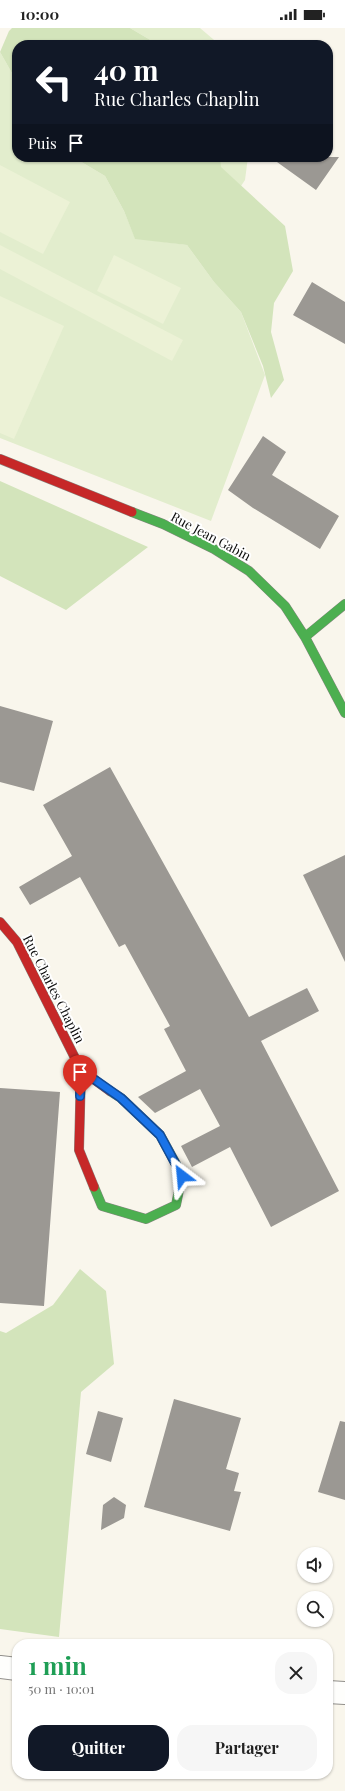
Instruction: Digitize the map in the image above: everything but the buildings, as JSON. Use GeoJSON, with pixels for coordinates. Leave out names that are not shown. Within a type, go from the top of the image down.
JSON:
{"type":"FeatureCollection","features":[{"type":"Feature","properties":{"kind":"street","name":"Rue Jean Gabin"},"geometry":{"type":"LineString","coordinates":[[0,459],[163,524],[214,549],[249,571],[285,606],[305,637],[345,713]]}},
{"type":"Feature","properties":{"kind":"street"},"geometry":{"type":"LineString","coordinates":[[305,637],[345,604]]}},
{"type":"Feature","properties":{"kind":"street","name":"Rue Charles Chaplin"},"geometry":{"type":"LineString","coordinates":[[0,922],[17,942],[81,1070],[79,1150],[102,1206],[146,1219],[176,1204],[182,1176],[160,1135],[121,1098],[81,1070]]}},
{"type":"Feature","properties":{"kind":"street"},"geometry":{"type":"LineString","coordinates":[[0,1666],[12,1668]]}},
{"type":"Feature","properties":{"kind":"street"},"geometry":{"type":"LineString","coordinates":[[333,1692],[345,1693]]}},
{"type":"Feature","properties":{"kind":"green space"},"geometry":{"type":"Polygon","coordinates":[[[12,28],[130,28],[150,40],[12,40],[12,73],[0,52],[9,31],[12,28]]]}},
{"type":"Feature","properties":{"kind":"green space"},"geometry":{"type":"Polygon","coordinates":[[[130,28],[200,28],[214,40],[150,40],[130,28]]]}},
{"type":"Feature","properties":{"kind":"green space"},"geometry":{"type":"Polygon","coordinates":[[[0,52],[12,73],[12,162],[81,162],[105,176],[124,211],[135,238],[187,245],[214,282],[241,312],[265,375],[211,521],[0,438],[0,52]]]}},
{"type":"Feature","properties":{"kind":"green space"},"geometry":{"type":"Polygon","coordinates":[[[81,162],[220,162],[221,167],[285,226],[293,271],[274,303],[271,332],[284,380],[271,398],[263,366],[241,312],[214,282],[187,245],[135,239],[124,211],[105,176],[81,162]]]}},
{"type":"Feature","properties":{"kind":"green space"},"geometry":{"type":"Polygon","coordinates":[[[220,162],[247,162],[245,180],[241,186],[220,167],[220,162]]]}},
{"type":"Feature","properties":{"kind":"green space"},"geometry":{"type":"Polygon","coordinates":[[[0,165],[70,202],[43,254],[0,232],[0,165]]]}},
{"type":"Feature","properties":{"kind":"green space"},"geometry":{"type":"Polygon","coordinates":[[[0,245],[183,340],[172,361],[0,269],[0,245]]]}},
{"type":"Feature","properties":{"kind":"green space"},"geometry":{"type":"Polygon","coordinates":[[[114,255],[181,288],[163,324],[97,291],[114,255]]]}},
{"type":"Feature","properties":{"kind":"green space"},"geometry":{"type":"Polygon","coordinates":[[[0,296],[64,326],[14,439],[0,433],[0,296]]]}},
{"type":"Feature","properties":{"kind":"green space"},"geometry":{"type":"Polygon","coordinates":[[[0,481],[148,547],[66,610],[0,576],[0,481]]]}},
{"type":"Feature","properties":{"kind":"green space"},"geometry":{"type":"Polygon","coordinates":[[[80,1269],[106,1291],[114,1364],[81,1392],[59,1637],[0,1629],[0,1331],[6,1333],[53,1305],[80,1269]]]}},
{"type":"Feature","properties":{"kind":"traffic: fast"},"geometry":{"type":"LineString","coordinates":[[132,512],[163,524],[214,549],[249,571],[285,606],[305,637],[345,713]]}},
{"type":"Feature","properties":{"kind":"traffic: fast"},"geometry":{"type":"LineString","coordinates":[[305,637],[345,604]]}},
{"type":"Feature","properties":{"kind":"traffic: fast"},"geometry":{"type":"LineString","coordinates":[[94,1187],[102,1206],[146,1219],[176,1205],[182,1175],[160,1135],[121,1098],[110,1091]]}},
{"type":"Feature","properties":{"kind":"traffic: jam"},"geometry":{"type":"LineString","coordinates":[[0,459],[132,512]]}},
{"type":"Feature","properties":{"kind":"traffic: jam"},"geometry":{"type":"LineString","coordinates":[[0,922],[17,942],[81,1070],[110,1091]]}},
{"type":"Feature","properties":{"kind":"traffic: jam"},"geometry":{"type":"LineString","coordinates":[[81,1070],[79,1150],[94,1187]]}},
{"type":"Feature","properties":{"kind":"route"},"geometry":{"type":"LineString","coordinates":[[80,1096],[81,1070],[121,1098],[160,1135],[182,1176]]}}]}
